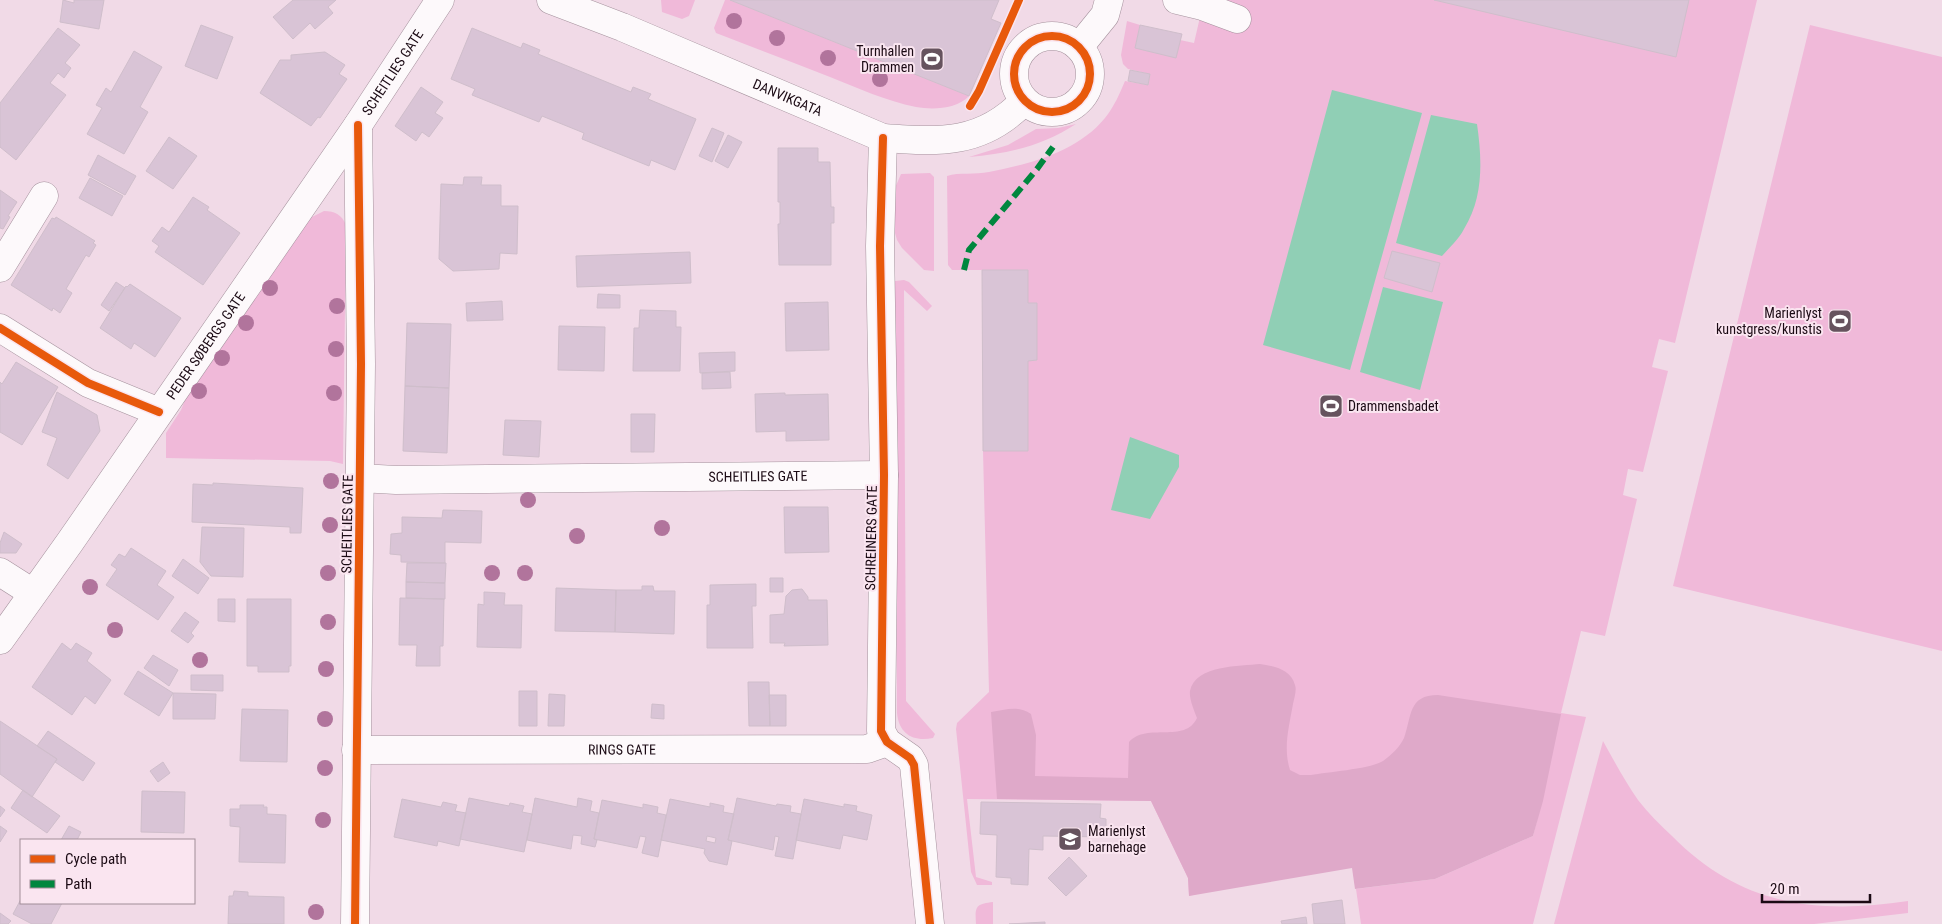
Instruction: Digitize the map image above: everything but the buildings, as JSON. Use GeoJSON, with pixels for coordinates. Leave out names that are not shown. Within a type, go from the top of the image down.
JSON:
{"type":"FeatureCollection","features":[{"type":"Feature","properties":{"kind":"street","name":"SCHEITLIES GATE"},"geometry":{"type":"LineString","coordinates":[[355,924],[361,364],[358,125],[440,0]]}},
{"type":"Feature","properties":{"kind":"street","name":"DANVIKGATA"},"geometry":{"type":"LineString","coordinates":[[551,0],[622,27],[883,138],[949,139],[975,134],[992,127],[1010,116],[1024,101]]}},
{"type":"Feature","properties":{"kind":"street"},"geometry":{"type":"LineString","coordinates":[[1080,47],[1105,15],[1109,0]]}},
{"type":"Feature","properties":{"kind":"street"},"geometry":{"type":"LineString","coordinates":[[1177,0],[1202,6],[1237,19]]}},
{"type":"Feature","properties":{"kind":"street"},"geometry":{"type":"LineString","coordinates":[[1056,35],[1069,39],[1080,47],[1086,56],[1090,68],[1090,80],[1086,92],[1079,102],[1057,112],[1045,112],[1034,108],[1024,101],[1017,90],[1014,77],[1015,64],[1020,51],[1030,42],[1042,36],[1056,35]]}},
{"type":"Feature","properties":{"kind":"street","name":"PEDER SØBERGS GATE"},"geometry":{"type":"LineString","coordinates":[[0,640],[70,542],[358,125]]}},
{"type":"Feature","properties":{"kind":"street","name":"SCHREINERS GATE"},"geometry":{"type":"LineString","coordinates":[[883,138],[880,246],[884,475],[881,730],[887,742]]}},
{"type":"Feature","properties":{"kind":"street"},"geometry":{"type":"LineString","coordinates":[[0,268],[44,196]]}},
{"type":"Feature","properties":{"kind":"street"},"geometry":{"type":"LineString","coordinates":[[0,328],[88,382],[158,412]]}},
{"type":"Feature","properties":{"kind":"street","name":"SCHEITLIES GATE"},"geometry":{"type":"LineString","coordinates":[[360,478],[396,480],[884,475]]}},
{"type":"Feature","properties":{"kind":"street"},"geometry":{"type":"LineString","coordinates":[[0,572],[33,593]]}},
{"type":"Feature","properties":{"kind":"street"},"geometry":{"type":"LineString","coordinates":[[887,742],[910,758],[914,765],[930,924]]}},
{"type":"Feature","properties":{"kind":"street","name":"RINGS GATE"},"geometry":{"type":"LineString","coordinates":[[356,750],[867,749],[887,742]]}},
{"type":"Feature","properties":{"kind":"shaded area"},"geometry":{"type":"Polygon","coordinates":[[[661,0],[695,0],[689,16],[682,19],[662,12],[661,0]]]}},
{"type":"Feature","properties":{"kind":"shaded area"},"geometry":{"type":"Polygon","coordinates":[[[725,0],[730,0],[969,96],[958,104],[944,108],[923,108],[905,104],[872,94],[716,33],[714,28],[725,0]]]}},
{"type":"Feature","properties":{"kind":"shaded area","name":"Drammensbadet"},"geometry":{"type":"Polygon","coordinates":[[[1204,0],[1757,0],[1675,343],[1659,339],[1652,367],[1668,371],[1643,472],[1628,469],[1623,495],[1637,499],[1605,636],[1581,631],[1561,713],[1586,717],[1533,924],[1361,924],[1356,889],[1435,879],[1533,836],[1542,801],[1189,896],[1188,878],[1151,801],[967,799],[976,877],[992,882],[992,885],[977,885],[971,872],[956,729],[957,723],[989,692],[983,451],[1028,450],[1028,361],[1037,360],[1037,304],[1028,303],[1027,270],[952,270],[948,265],[947,176],[984,173],[1020,165],[1052,155],[1081,140],[1094,130],[1108,114],[1125,81],[1148,85],[1150,74],[1128,69],[1123,64],[1121,55],[1127,21],[1140,25],[1135,48],[1176,57],[1180,40],[1194,43],[1204,0]]]}},
{"type":"Feature","properties":{"kind":"shaded area","name":"Marienlyst kunstgress/kunstis"},"geometry":{"type":"Polygon","coordinates":[[[1810,25],[1942,57],[1942,651],[1673,586],[1810,25]]]}},
{"type":"Feature","properties":{"kind":"shaded area"},"geometry":{"type":"Polygon","coordinates":[[[1332,90],[1422,113],[1350,370],[1263,345],[1332,90]]]}},
{"type":"Feature","properties":{"kind":"shaded area"},"geometry":{"type":"Polygon","coordinates":[[[1431,115],[1477,124],[1480,151],[1480,178],[1471,217],[1457,240],[1442,256],[1396,243],[1431,115]]]}},
{"type":"Feature","properties":{"kind":"shaded area"},"geometry":{"type":"Polygon","coordinates":[[[1076,124],[1050,138],[1024,148],[997,154],[969,157],[1008,145],[1036,129],[1058,128],[1076,124]]]}},
{"type":"Feature","properties":{"kind":"shaded area"},"geometry":{"type":"Polygon","coordinates":[[[930,173],[934,177],[934,271],[924,270],[902,248],[895,233],[895,188],[901,174],[930,173]]]}},
{"type":"Feature","properties":{"kind":"shaded area"},"geometry":{"type":"Polygon","coordinates":[[[324,211],[338,214],[346,225],[343,464],[330,461],[166,458],[166,433],[181,410],[187,395],[304,226],[312,217],[324,211]]]}},
{"type":"Feature","properties":{"kind":"shaded area"},"geometry":{"type":"Polygon","coordinates":[[[904,280],[909,282],[932,306],[927,311],[904,290],[906,701],[935,734],[933,738],[926,739],[919,739],[908,735],[898,720],[897,713],[895,281],[904,280]]]}},
{"type":"Feature","properties":{"kind":"shaded area"},"geometry":{"type":"Polygon","coordinates":[[[1383,287],[1443,302],[1420,390],[1360,372],[1383,287]]]}},
{"type":"Feature","properties":{"kind":"shaded area"},"geometry":{"type":"Polygon","coordinates":[[[1130,437],[1179,455],[1179,467],[1150,519],[1111,510],[1130,437]]]}},
{"type":"Feature","properties":{"kind":"shaded area"},"geometry":{"type":"Polygon","coordinates":[[[1260,664],[1276,667],[1286,672],[1290,675],[1296,687],[1287,737],[1287,754],[1290,770],[1300,775],[1359,768],[1383,761],[1395,751],[1404,738],[1410,715],[1416,703],[1428,696],[1438,695],[1561,714],[1543,801],[1533,836],[1435,879],[1355,889],[1352,868],[1189,896],[1188,878],[1151,801],[997,799],[991,712],[1016,709],[1031,714],[1036,735],[1035,776],[1128,778],[1129,742],[1137,736],[1146,733],[1184,730],[1191,726],[1197,718],[1191,701],[1190,691],[1194,682],[1200,676],[1220,668],[1260,664]]]}},
{"type":"Feature","properties":{"kind":"shaded area"},"geometry":{"type":"Polygon","coordinates":[[[1603,741],[1629,786],[1646,810],[1698,859],[1724,877],[1752,891],[1781,900],[1810,905],[1874,905],[1908,901],[1908,913],[1814,924],[1554,924],[1603,741]]]}},
{"type":"Feature","properties":{"kind":"shaded area"},"geometry":{"type":"Polygon","coordinates":[[[993,902],[993,924],[976,924],[977,907],[993,902]]]}},
{"type":"Feature","properties":{"kind":"marked path"},"geometry":{"type":"LineString","coordinates":[[964,270],[969,250],[1037,169],[1053,147]]}},
{"type":"Feature","properties":{"kind":"cycle path"},"geometry":{"type":"LineString","coordinates":[[970,106],[979,91],[1019,0]]}},
{"type":"Feature","properties":{"kind":"cycle path"},"geometry":{"type":"LineString","coordinates":[[1045,36],[1059,36],[1073,42],[1084,53],[1090,67],[1090,74],[1087,89],[1079,101],[1059,112],[1045,112],[1031,106],[1020,95],[1014,81],[1014,67],[1020,53],[1031,42],[1045,36]]}},
{"type":"Feature","properties":{"kind":"cycle path"},"geometry":{"type":"LineString","coordinates":[[355,924],[361,364],[358,125]]}},
{"type":"Feature","properties":{"kind":"cycle path"},"geometry":{"type":"LineString","coordinates":[[883,138],[880,246],[884,475],[881,731],[887,742],[910,758],[914,765],[930,924]]}},
{"type":"Feature","properties":{"kind":"cycle path"},"geometry":{"type":"LineString","coordinates":[[0,328],[88,383],[159,412]]}},
{"type":"Feature","properties":{"kind":"place","name":"Turnhallen Drammen"},"geometry":{"type":"Point","coordinates":[932,59]}},
{"type":"Feature","properties":{"kind":"place","name":"Marienlyst kunstgress/kunstis"},"geometry":{"type":"Point","coordinates":[1840,321]}},
{"type":"Feature","properties":{"kind":"place","name":"Drammensbadet"},"geometry":{"type":"Point","coordinates":[1331,406]}},
{"type":"Feature","properties":{"kind":"place","name":"Marienlyst barnehage"},"geometry":{"type":"Point","coordinates":[1070,839]}}]}
